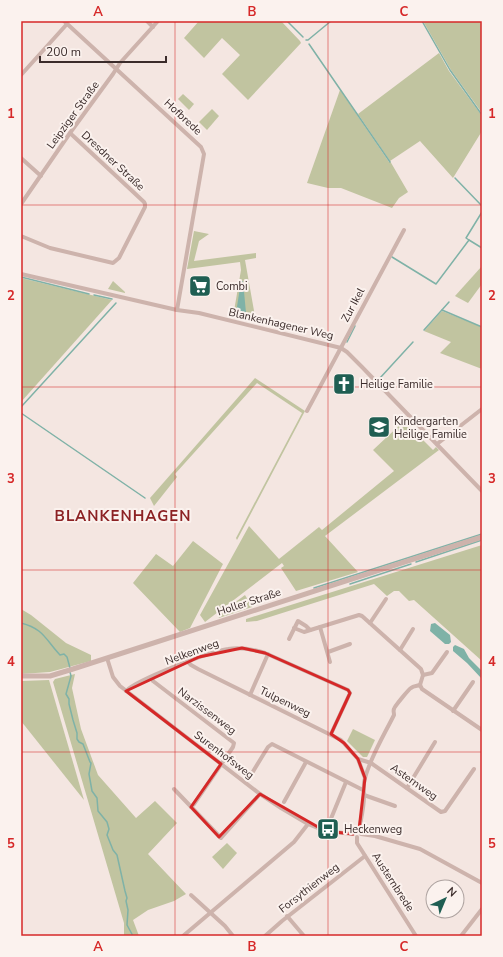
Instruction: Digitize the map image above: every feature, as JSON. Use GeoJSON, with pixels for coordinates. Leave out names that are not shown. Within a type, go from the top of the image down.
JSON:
{"type":"FeatureCollection","features":[{"type":"Feature","properties":{"kind":"street"},"geometry":{"type":"LineString","coordinates":[[147,21],[153,27]]}},
{"type":"Feature","properties":{"kind":"street","name":"Leipziger Straße"},"geometry":{"type":"LineString","coordinates":[[21,204],[120,63],[158,21]]}},
{"type":"Feature","properties":{"kind":"street"},"geometry":{"type":"LineString","coordinates":[[21,75],[66,22]]}},
{"type":"Feature","properties":{"kind":"street","name":"Hofbrede"},"geometry":{"type":"LineString","coordinates":[[66,22],[201,146],[203,150],[204,154],[177,310]]}},
{"type":"Feature","properties":{"kind":"street","name":"Dresdner Straße"},"geometry":{"type":"LineString","coordinates":[[21,236],[50,248],[113,263],[119,258],[145,207],[144,202],[70,133]]}},
{"type":"Feature","properties":{"kind":"street"},"geometry":{"type":"LineString","coordinates":[[21,158],[40,176]]}},
{"type":"Feature","properties":{"kind":"street","name":"Zur Ikel"},"geometry":{"type":"LineString","coordinates":[[308,411],[404,230]]}},
{"type":"Feature","properties":{"kind":"street","name":"Blankenhagener Weg"},"geometry":{"type":"LineString","coordinates":[[21,274],[177,310],[199,313],[341,348],[362,367],[482,491]]}},
{"type":"Feature","properties":{"kind":"street"},"geometry":{"type":"LineString","coordinates":[[437,444],[482,409]]}},
{"type":"Feature","properties":{"kind":"street","name":"Holler Straße"},"geometry":{"type":"LineString","coordinates":[[21,676],[50,676],[67,671],[482,537]]}},
{"type":"Feature","properties":{"kind":"street"},"geometry":{"type":"LineString","coordinates":[[370,623],[386,599]]}},
{"type":"Feature","properties":{"kind":"street"},"geometry":{"type":"LineString","coordinates":[[294,628],[304,632],[359,615],[362,616],[421,669],[423,675],[420,685]]}},
{"type":"Feature","properties":{"kind":"street"},"geometry":{"type":"LineString","coordinates":[[289,639],[298,621],[310,630]]}},
{"type":"Feature","properties":{"kind":"street"},"geometry":{"type":"LineString","coordinates":[[320,627],[330,662]]}},
{"type":"Feature","properties":{"kind":"street"},"geometry":{"type":"LineString","coordinates":[[400,650],[414,629]]}},
{"type":"Feature","properties":{"kind":"street"},"geometry":{"type":"LineString","coordinates":[[328,652],[350,644]]}},
{"type":"Feature","properties":{"kind":"street","name":"Nelkenweg"},"geometry":{"type":"LineString","coordinates":[[126,691],[151,677],[199,657],[228,649],[253,649],[268,654],[348,690],[350,693],[331,734]]}},
{"type":"Feature","properties":{"kind":"street"},"geometry":{"type":"LineString","coordinates":[[423,675],[432,673],[447,652]]}},
{"type":"Feature","properties":{"kind":"street"},"geometry":{"type":"LineString","coordinates":[[250,695],[268,654]]}},
{"type":"Feature","properties":{"kind":"street","name":"Surenhofsweg"},"geometry":{"type":"LineString","coordinates":[[106,658],[116,682],[126,691],[260,794],[308,824],[325,831],[353,834]]}},
{"type":"Feature","properties":{"kind":"street","name":"Tulpenweg"},"geometry":{"type":"LineString","coordinates":[[188,662],[190,665],[331,734],[344,743],[358,759]]}},
{"type":"Feature","properties":{"kind":"street","name":"Narzissenweg"},"geometry":{"type":"LineString","coordinates":[[151,677],[153,681],[234,743],[233,747],[221,764]]}},
{"type":"Feature","properties":{"kind":"street"},"geometry":{"type":"LineString","coordinates":[[453,711],[473,682]]}},
{"type":"Feature","properties":{"kind":"street"},"geometry":{"type":"LineString","coordinates":[[420,685],[422,689],[482,730]]}},
{"type":"Feature","properties":{"kind":"street"},"geometry":{"type":"LineString","coordinates":[[420,685],[412,687],[399,703],[396,704],[393,710],[394,715],[365,778],[363,790],[364,795],[360,832],[359,837],[357,838],[353,834],[355,830],[360,832],[420,849],[482,883]]}},
{"type":"Feature","properties":{"kind":"street"},"geometry":{"type":"LineString","coordinates":[[407,788],[435,742]]}},
{"type":"Feature","properties":{"kind":"street"},"geometry":{"type":"LineString","coordinates":[[249,778],[272,744],[363,790]]}},
{"type":"Feature","properties":{"kind":"street"},"geometry":{"type":"LineString","coordinates":[[358,759],[371,763]]}},
{"type":"Feature","properties":{"kind":"street"},"geometry":{"type":"LineString","coordinates":[[358,759],[365,778]]}},
{"type":"Feature","properties":{"kind":"street"},"geometry":{"type":"LineString","coordinates":[[284,802],[306,762]]}},
{"type":"Feature","properties":{"kind":"street","name":"Asternweg"},"geometry":{"type":"LineString","coordinates":[[371,763],[441,812],[445,811],[474,769]]}},
{"type":"Feature","properties":{"kind":"street"},"geometry":{"type":"LineString","coordinates":[[191,807],[221,764]]}},
{"type":"Feature","properties":{"kind":"street"},"geometry":{"type":"LineString","coordinates":[[330,821],[346,782]]}},
{"type":"Feature","properties":{"kind":"street"},"geometry":{"type":"LineString","coordinates":[[174,789],[221,838],[260,794]]}},
{"type":"Feature","properties":{"kind":"street"},"geometry":{"type":"LineString","coordinates":[[364,795],[395,806]]}},
{"type":"Feature","properties":{"kind":"street"},"geometry":{"type":"LineString","coordinates":[[183,936],[294,842],[308,824]]}},
{"type":"Feature","properties":{"kind":"street","name":"Austernbrede"},"geometry":{"type":"LineString","coordinates":[[357,838],[357,843],[416,936]]}},
{"type":"Feature","properties":{"kind":"street","name":"Forsythienweg"},"geometry":{"type":"LineString","coordinates":[[265,936],[287,916],[365,856]]}},
{"type":"Feature","properties":{"kind":"street"},"geometry":{"type":"LineString","coordinates":[[191,895],[234,936]]}},
{"type":"Feature","properties":{"kind":"street"},"geometry":{"type":"LineString","coordinates":[[461,936],[482,909]]}},
{"type":"Feature","properties":{"kind":"street"},"geometry":{"type":"LineString","coordinates":[[287,916],[304,936]]}},
{"type":"Feature","properties":{"kind":"highlighted area"},"geometry":{"type":"Polygon","coordinates":[[[242,648],[265,653],[348,690],[350,693],[331,734],[344,743],[358,759],[365,778],[359,830],[354,829],[353,834],[325,831],[260,794],[219,837],[191,807],[221,764],[126,691],[199,657],[242,648]]]}},
{"type":"Feature","properties":{"kind":"green space"},"geometry":{"type":"Polygon","coordinates":[[[199,21],[281,21],[301,43],[248,100],[222,74],[240,55],[222,38],[204,58],[184,38],[199,21]]]}},
{"type":"Feature","properties":{"kind":"green space"},"geometry":{"type":"Polygon","coordinates":[[[423,21],[479,21],[482,25],[482,113],[451,70],[423,21]]]}},
{"type":"Feature","properties":{"kind":"green space"},"geometry":{"type":"Polygon","coordinates":[[[439,53],[449,71],[482,116],[482,131],[453,178],[420,141],[390,161],[358,114],[439,53]]]}},
{"type":"Feature","properties":{"kind":"green space"},"geometry":{"type":"Polygon","coordinates":[[[340,90],[389,162],[390,161],[408,192],[399,198],[392,208],[341,188],[328,188],[307,183],[340,90]]]}},
{"type":"Feature","properties":{"kind":"green space"},"geometry":{"type":"Polygon","coordinates":[[[183,94],[194,104],[189,110],[178,99],[183,94]]]}},
{"type":"Feature","properties":{"kind":"green space"},"geometry":{"type":"Polygon","coordinates":[[[212,109],[219,116],[207,130],[199,122],[212,109]]]}},
{"type":"Feature","properties":{"kind":"green space"},"geometry":{"type":"Polygon","coordinates":[[[194,231],[209,234],[199,241],[194,261],[256,253],[256,258],[245,260],[256,322],[233,317],[241,270],[240,262],[187,269],[194,231]]]}},
{"type":"Feature","properties":{"kind":"green space"},"geometry":{"type":"Polygon","coordinates":[[[482,266],[482,284],[468,303],[455,296],[482,266]]]}},
{"type":"Feature","properties":{"kind":"green space"},"geometry":{"type":"Polygon","coordinates":[[[21,278],[112,300],[21,402],[21,278]]]}},
{"type":"Feature","properties":{"kind":"green space"},"geometry":{"type":"Polygon","coordinates":[[[113,281],[125,292],[125,293],[108,289],[113,281]]]}},
{"type":"Feature","properties":{"kind":"green space"},"geometry":{"type":"Polygon","coordinates":[[[442,311],[482,327],[482,369],[440,353],[451,342],[424,331],[442,311]]]}},
{"type":"Feature","properties":{"kind":"green space"},"geometry":{"type":"Polygon","coordinates":[[[255,378],[305,411],[237,540],[236,538],[302,413],[257,383],[175,474],[177,477],[154,506],[150,498],[255,378]]]}},
{"type":"Feature","properties":{"kind":"green space"},"geometry":{"type":"Polygon","coordinates":[[[404,421],[433,450],[436,447],[439,450],[325,536],[358,572],[296,591],[281,568],[284,566],[282,563],[205,622],[200,615],[249,526],[279,559],[319,527],[322,530],[394,471],[373,450],[404,421]]]}},
{"type":"Feature","properties":{"kind":"green space"},"geometry":{"type":"Polygon","coordinates":[[[193,541],[223,564],[190,628],[180,632],[133,583],[156,554],[173,566],[193,541]]]}},
{"type":"Feature","properties":{"kind":"green space"},"geometry":{"type":"Polygon","coordinates":[[[482,545],[482,661],[414,600],[409,601],[399,591],[394,591],[387,596],[374,584],[257,621],[246,622],[246,619],[482,545]]]}},
{"type":"Feature","properties":{"kind":"green space"},"geometry":{"type":"Polygon","coordinates":[[[245,595],[252,607],[219,618],[218,615],[245,595]]]}},
{"type":"Feature","properties":{"kind":"green space"},"geometry":{"type":"Polygon","coordinates":[[[21,609],[31,615],[66,643],[91,655],[91,661],[50,672],[21,674],[21,609]]]}},
{"type":"Feature","properties":{"kind":"green space"},"geometry":{"type":"Polygon","coordinates":[[[75,674],[72,688],[81,729],[98,775],[136,818],[155,801],[177,823],[148,854],[186,894],[174,901],[148,910],[133,920],[139,936],[124,936],[124,923],[53,682],[55,679],[75,674]]]}},
{"type":"Feature","properties":{"kind":"green space"},"geometry":{"type":"Polygon","coordinates":[[[49,680],[84,800],[21,721],[21,681],[49,680]]]}},
{"type":"Feature","properties":{"kind":"green space"},"geometry":{"type":"Polygon","coordinates":[[[353,729],[375,740],[367,757],[363,757],[347,741],[353,729]]]}},
{"type":"Feature","properties":{"kind":"green space"},"geometry":{"type":"Polygon","coordinates":[[[227,843],[237,853],[223,869],[212,857],[227,843]]]}},
{"type":"Feature","properties":{"kind":"water"},"geometry":{"type":"Polygon","coordinates":[[[241,281],[243,281],[246,313],[240,316],[236,313],[241,281]]]}},
{"type":"Feature","properties":{"kind":"water"},"geometry":{"type":"Polygon","coordinates":[[[435,623],[450,635],[451,642],[449,644],[445,644],[430,631],[431,624],[435,623]]]}},
{"type":"Feature","properties":{"kind":"water"},"geometry":{"type":"Polygon","coordinates":[[[455,645],[464,649],[469,658],[482,671],[482,679],[453,651],[453,647],[455,645]]]}},
{"type":"Feature","properties":{"kind":"waterway"},"geometry":{"type":"LineString","coordinates":[[287,21],[303,37]]}},
{"type":"Feature","properties":{"kind":"waterway"},"geometry":{"type":"LineString","coordinates":[[306,40],[308,40],[331,21]]}},
{"type":"Feature","properties":{"kind":"waterway"},"geometry":{"type":"LineString","coordinates":[[422,21],[450,70],[482,115]]}},
{"type":"Feature","properties":{"kind":"waterway"},"geometry":{"type":"LineString","coordinates":[[309,44],[390,162]]}},
{"type":"Feature","properties":{"kind":"waterway"},"geometry":{"type":"LineString","coordinates":[[455,178],[482,206]]}},
{"type":"Feature","properties":{"kind":"waterway"},"geometry":{"type":"LineString","coordinates":[[469,240],[466,238],[482,212]]}},
{"type":"Feature","properties":{"kind":"waterway"},"geometry":{"type":"LineString","coordinates":[[392,257],[436,284],[469,240],[482,248]]}},
{"type":"Feature","properties":{"kind":"waterway"},"geometry":{"type":"LineString","coordinates":[[21,277],[89,294]]}},
{"type":"Feature","properties":{"kind":"waterway"},"geometry":{"type":"LineString","coordinates":[[94,295],[112,299]]}},
{"type":"Feature","properties":{"kind":"waterway"},"geometry":{"type":"LineString","coordinates":[[424,330],[449,302]]}},
{"type":"Feature","properties":{"kind":"waterway"},"geometry":{"type":"LineString","coordinates":[[21,407],[116,303]]}},
{"type":"Feature","properties":{"kind":"waterway"},"geometry":{"type":"LineString","coordinates":[[442,310],[482,327]]}},
{"type":"Feature","properties":{"kind":"waterway"},"geometry":{"type":"LineString","coordinates":[[347,342],[355,326]]}},
{"type":"Feature","properties":{"kind":"waterway"},"geometry":{"type":"LineString","coordinates":[[380,378],[413,342]]}},
{"type":"Feature","properties":{"kind":"waterway"},"geometry":{"type":"LineString","coordinates":[[21,413],[145,498]]}},
{"type":"Feature","properties":{"kind":"waterway"},"geometry":{"type":"LineString","coordinates":[[314,588],[482,534]]}},
{"type":"Feature","properties":{"kind":"waterway"},"geometry":{"type":"LineString","coordinates":[[416,562],[482,540]]}},
{"type":"Feature","properties":{"kind":"waterway"},"geometry":{"type":"LineString","coordinates":[[350,584],[411,564]]}},
{"type":"Feature","properties":{"kind":"waterway"},"geometry":{"type":"LineString","coordinates":[[21,623],[35,628],[44,635],[60,655],[64,654],[67,657],[70,668]]}},
{"type":"Feature","properties":{"kind":"waterway"},"geometry":{"type":"LineString","coordinates":[[70,672],[71,676],[66,694],[69,699],[77,739],[83,744],[91,763],[89,774],[92,791],[97,798],[98,811],[107,822],[109,829],[107,835],[113,850],[117,855],[127,898],[127,925],[133,936]]}},
{"type":"Feature","properties":{"kind":"place","name":"Combi"},"geometry":{"type":"Point","coordinates":[200,286]}},
{"type":"Feature","properties":{"kind":"place","name":"Heilige Familie"},"geometry":{"type":"Point","coordinates":[344,384]}},
{"type":"Feature","properties":{"kind":"place","name":"Kindergarten Heilige Familie"},"geometry":{"type":"Point","coordinates":[379,427]}},
{"type":"Feature","properties":{"kind":"place","name":"Heckenweg"},"geometry":{"type":"Point","coordinates":[328,829]}},
{"type":"Feature","properties":{"kind":"district","name":"BLANKENHAGEN"},"geometry":{"type":"Point","coordinates":[123,516]}}]}
